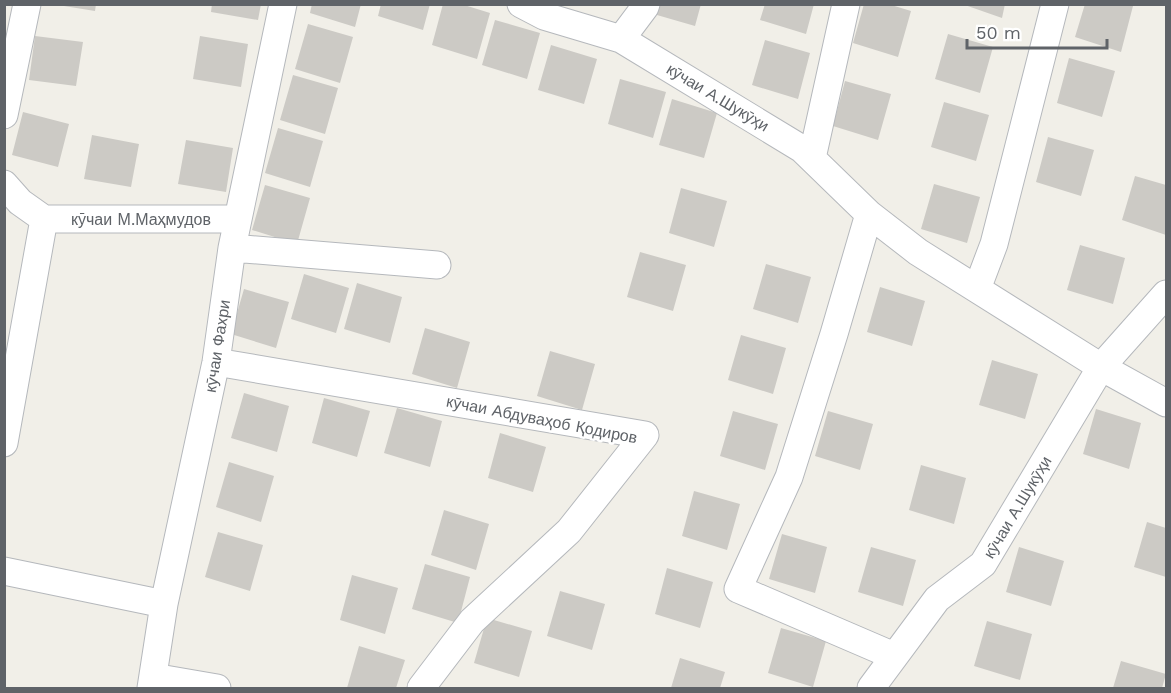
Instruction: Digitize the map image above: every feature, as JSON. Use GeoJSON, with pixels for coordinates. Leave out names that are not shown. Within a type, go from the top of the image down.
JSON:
{"type":"FeatureCollection","features":[{"type":"Feature","properties":{"kind":"street"},"geometry":{"type":"LineString","coordinates":[[4,115],[27,4]]}},
{"type":"Feature","properties":{"kind":"street","name":"кӯчаи Фахри"},"geometry":{"type":"LineString","coordinates":[[152,683],[164,604],[216,362],[232,248],[283,4]]}},
{"type":"Feature","properties":{"kind":"street","name":"кӯчаи А.Шукӯҳи"},"geometry":{"type":"LineString","coordinates":[[521,4],[544,16],[621,39],[802,149],[869,214],[918,252],[1101,367],[1167,403]]}},
{"type":"Feature","properties":{"kind":"street"},"geometry":{"type":"LineString","coordinates":[[621,39],[646,4]]}},
{"type":"Feature","properties":{"kind":"street"},"geometry":{"type":"LineString","coordinates":[[812,158],[846,4]]}},
{"type":"Feature","properties":{"kind":"street"},"geometry":{"type":"LineString","coordinates":[[977,289],[994,244],[1055,4]]}},
{"type":"Feature","properties":{"kind":"street"},"geometry":{"type":"LineString","coordinates":[[4,184],[20,202],[44,219],[4,443]]}},
{"type":"Feature","properties":{"kind":"street"},"geometry":{"type":"LineString","coordinates":[[869,214],[789,477],[738,589],[894,656]]}},
{"type":"Feature","properties":{"kind":"street","name":"кӯчаи М.Маҳмудов"},"geometry":{"type":"LineString","coordinates":[[44,219],[238,219]]}},
{"type":"Feature","properties":{"kind":"street"},"geometry":{"type":"LineString","coordinates":[[232,248],[437,265]]}},
{"type":"Feature","properties":{"kind":"street","name":"кӯчаи А.Шукӯҳи"},"geometry":{"type":"LineString","coordinates":[[871,688],[936,599],[983,564],[1101,367],[1167,294]]}},
{"type":"Feature","properties":{"kind":"street","name":"кӯчаи Абдуваҳоб Қодиров"},"geometry":{"type":"LineString","coordinates":[[216,362],[645,435],[569,531],[472,621],[422,688]]}},
{"type":"Feature","properties":{"kind":"street"},"geometry":{"type":"LineString","coordinates":[[4,572],[164,604]]}},
{"type":"Feature","properties":{"kind":"street"},"geometry":{"type":"LineString","coordinates":[[152,683],[217,688]]}},
{"type":"Feature","properties":{"kind":"building"},"geometry":{"type":"Polygon","coordinates":[[[64,4],[96,4],[95,11],[64,6],[64,4]]]}},
{"type":"Feature","properties":{"kind":"building"},"geometry":{"type":"Polygon","coordinates":[[[212,4],[261,4],[258,20],[211,12],[212,4]]]}},
{"type":"Feature","properties":{"kind":"building"},"geometry":{"type":"Polygon","coordinates":[[[312,4],[361,4],[355,27],[310,13],[312,4]]]}},
{"type":"Feature","properties":{"kind":"building"},"geometry":{"type":"Polygon","coordinates":[[[381,4],[430,4],[423,30],[378,16],[381,4]]]}},
{"type":"Feature","properties":{"kind":"building"},"geometry":{"type":"Polygon","coordinates":[[[443,4],[461,4],[490,13],[477,59],[432,45],[443,4]]]}},
{"type":"Feature","properties":{"kind":"building"},"geometry":{"type":"Polygon","coordinates":[[[652,4],[701,4],[695,26],[650,13],[652,4]]]}},
{"type":"Feature","properties":{"kind":"building"},"geometry":{"type":"Polygon","coordinates":[[[765,4],[814,4],[806,34],[760,20],[765,4]]]}},
{"type":"Feature","properties":{"kind":"building"},"geometry":{"type":"Polygon","coordinates":[[[864,4],[888,4],[911,11],[898,57],[853,43],[864,4]]]}},
{"type":"Feature","properties":{"kind":"building"},"geometry":{"type":"Polygon","coordinates":[[[962,4],[1005,4],[1002,18],[962,4]]]}},
{"type":"Feature","properties":{"kind":"building"},"geometry":{"type":"Polygon","coordinates":[[[1085,4],[1129,4],[1133,6],[1121,52],[1075,37],[1085,4]]]}},
{"type":"Feature","properties":{"kind":"building"},"geometry":{"type":"Polygon","coordinates":[[[495,20],[540,33],[527,79],[482,65],[495,20]]]}},
{"type":"Feature","properties":{"kind":"building"},"geometry":{"type":"Polygon","coordinates":[[[308,24],[353,37],[340,83],[295,69],[308,24]]]}},
{"type":"Feature","properties":{"kind":"building"},"geometry":{"type":"Polygon","coordinates":[[[948,34],[993,47],[980,93],[935,79],[948,34]]]}},
{"type":"Feature","properties":{"kind":"building"},"geometry":{"type":"Polygon","coordinates":[[[35,36],[83,42],[76,86],[29,80],[35,36]]]}},
{"type":"Feature","properties":{"kind":"building"},"geometry":{"type":"Polygon","coordinates":[[[200,36],[248,44],[241,87],[193,79],[200,36]]]}},
{"type":"Feature","properties":{"kind":"building"},"geometry":{"type":"Polygon","coordinates":[[[765,40],[810,53],[798,99],[752,85],[765,40]]]}},
{"type":"Feature","properties":{"kind":"building"},"geometry":{"type":"Polygon","coordinates":[[[551,45],[597,59],[584,104],[538,90],[551,45]]]}},
{"type":"Feature","properties":{"kind":"building"},"geometry":{"type":"Polygon","coordinates":[[[1069,58],[1115,71],[1102,117],[1057,103],[1069,58]]]}},
{"type":"Feature","properties":{"kind":"building"},"geometry":{"type":"Polygon","coordinates":[[[293,75],[338,88],[325,134],[280,120],[293,75]]]}},
{"type":"Feature","properties":{"kind":"building"},"geometry":{"type":"Polygon","coordinates":[[[620,79],[666,92],[653,138],[608,124],[620,79]]]}},
{"type":"Feature","properties":{"kind":"building"},"geometry":{"type":"Polygon","coordinates":[[[845,81],[891,94],[878,140],[833,126],[845,81]]]}},
{"type":"Feature","properties":{"kind":"building"},"geometry":{"type":"Polygon","coordinates":[[[672,99],[717,113],[704,158],[659,145],[672,99]]]}},
{"type":"Feature","properties":{"kind":"building"},"geometry":{"type":"Polygon","coordinates":[[[944,102],[989,115],[976,161],[931,147],[944,102]]]}},
{"type":"Feature","properties":{"kind":"building"},"geometry":{"type":"Polygon","coordinates":[[[23,112],[69,124],[58,167],[12,155],[23,112]]]}},
{"type":"Feature","properties":{"kind":"building"},"geometry":{"type":"Polygon","coordinates":[[[278,128],[323,141],[310,187],[265,173],[278,128]]]}},
{"type":"Feature","properties":{"kind":"building"},"geometry":{"type":"Polygon","coordinates":[[[92,135],[139,144],[131,187],[84,179],[92,135]]]}},
{"type":"Feature","properties":{"kind":"building"},"geometry":{"type":"Polygon","coordinates":[[[1048,137],[1094,150],[1081,196],[1036,182],[1048,137]]]}},
{"type":"Feature","properties":{"kind":"building"},"geometry":{"type":"Polygon","coordinates":[[[186,140],[233,148],[226,192],[178,184],[186,140]]]}},
{"type":"Feature","properties":{"kind":"building"},"geometry":{"type":"Polygon","coordinates":[[[1135,176],[1166,185],[1166,235],[1122,220],[1135,176]]]}},
{"type":"Feature","properties":{"kind":"building"},"geometry":{"type":"Polygon","coordinates":[[[934,184],[980,197],[967,243],[921,229],[934,184]]]}},
{"type":"Feature","properties":{"kind":"building"},"geometry":{"type":"Polygon","coordinates":[[[265,185],[310,198],[297,244],[252,230],[265,185]]]}},
{"type":"Feature","properties":{"kind":"building"},"geometry":{"type":"Polygon","coordinates":[[[681,188],[727,201],[714,247],[669,233],[681,188]]]}},
{"type":"Feature","properties":{"kind":"building"},"geometry":{"type":"Polygon","coordinates":[[[1080,245],[1125,258],[1113,304],[1067,290],[1080,245]]]}},
{"type":"Feature","properties":{"kind":"building"},"geometry":{"type":"Polygon","coordinates":[[[640,252],[686,265],[673,311],[627,297],[640,252]]]}},
{"type":"Feature","properties":{"kind":"building"},"geometry":{"type":"Polygon","coordinates":[[[766,264],[811,277],[798,323],[753,309],[766,264]]]}},
{"type":"Feature","properties":{"kind":"building"},"geometry":{"type":"Polygon","coordinates":[[[304,274],[349,288],[336,333],[291,319],[304,274]]]}},
{"type":"Feature","properties":{"kind":"building"},"geometry":{"type":"Polygon","coordinates":[[[357,283],[402,297],[390,343],[344,329],[357,283]]]}},
{"type":"Feature","properties":{"kind":"building"},"geometry":{"type":"Polygon","coordinates":[[[880,287],[925,301],[912,346],[867,332],[880,287]]]}},
{"type":"Feature","properties":{"kind":"building"},"geometry":{"type":"Polygon","coordinates":[[[244,289],[289,302],[276,348],[231,334],[244,289]]]}},
{"type":"Feature","properties":{"kind":"building"},"geometry":{"type":"Polygon","coordinates":[[[425,328],[470,342],[457,388],[412,374],[425,328]]]}},
{"type":"Feature","properties":{"kind":"building"},"geometry":{"type":"Polygon","coordinates":[[[741,335],[786,348],[773,394],[728,380],[741,335]]]}},
{"type":"Feature","properties":{"kind":"building"},"geometry":{"type":"Polygon","coordinates":[[[550,351],[595,364],[582,410],[537,396],[550,351]]]}},
{"type":"Feature","properties":{"kind":"building"},"geometry":{"type":"Polygon","coordinates":[[[992,360],[1038,374],[1025,419],[979,405],[992,360]]]}},
{"type":"Feature","properties":{"kind":"building"},"geometry":{"type":"Polygon","coordinates":[[[244,393],[289,406],[277,452],[231,438],[244,393]]]}},
{"type":"Feature","properties":{"kind":"building"},"geometry":{"type":"Polygon","coordinates":[[[324,398],[370,411],[357,457],[312,443],[324,398]]]}},
{"type":"Feature","properties":{"kind":"building"},"geometry":{"type":"Polygon","coordinates":[[[397,408],[442,421],[430,467],[384,453],[397,408]]]}},
{"type":"Feature","properties":{"kind":"building"},"geometry":{"type":"Polygon","coordinates":[[[1096,409],[1141,423],[1129,469],[1083,454],[1096,409]]]}},
{"type":"Feature","properties":{"kind":"building"},"geometry":{"type":"Polygon","coordinates":[[[733,411],[778,424],[765,470],[720,456],[733,411]]]}},
{"type":"Feature","properties":{"kind":"building"},"geometry":{"type":"Polygon","coordinates":[[[828,411],[873,424],[860,470],[815,456],[828,411]]]}},
{"type":"Feature","properties":{"kind":"building"},"geometry":{"type":"Polygon","coordinates":[[[500,433],[546,447],[533,492],[488,478],[500,433]]]}},
{"type":"Feature","properties":{"kind":"building"},"geometry":{"type":"Polygon","coordinates":[[[229,462],[274,476],[261,522],[216,507],[229,462]]]}},
{"type":"Feature","properties":{"kind":"building"},"geometry":{"type":"Polygon","coordinates":[[[921,465],[966,478],[954,524],[909,510],[921,465]]]}},
{"type":"Feature","properties":{"kind":"building"},"geometry":{"type":"Polygon","coordinates":[[[694,491],[740,504],[727,550],[682,536],[694,491]]]}},
{"type":"Feature","properties":{"kind":"building"},"geometry":{"type":"Polygon","coordinates":[[[444,510],[489,524],[476,570],[431,555],[444,510]]]}},
{"type":"Feature","properties":{"kind":"building"},"geometry":{"type":"Polygon","coordinates":[[[1147,522],[1166,528],[1166,577],[1134,567],[1147,522]]]}},
{"type":"Feature","properties":{"kind":"building"},"geometry":{"type":"Polygon","coordinates":[[[218,532],[263,545],[250,591],[205,577],[218,532]]]}},
{"type":"Feature","properties":{"kind":"building"},"geometry":{"type":"Polygon","coordinates":[[[782,534],[827,547],[815,593],[769,579],[782,534]]]}},
{"type":"Feature","properties":{"kind":"building"},"geometry":{"type":"Polygon","coordinates":[[[871,547],[916,560],[903,606],[858,592],[871,547]]]}},
{"type":"Feature","properties":{"kind":"building"},"geometry":{"type":"Polygon","coordinates":[[[1019,547],[1064,561],[1051,606],[1006,592],[1019,547]]]}},
{"type":"Feature","properties":{"kind":"building"},"geometry":{"type":"Polygon","coordinates":[[[425,564],[470,577],[458,623],[412,609],[425,564]]]}},
{"type":"Feature","properties":{"kind":"building"},"geometry":{"type":"Polygon","coordinates":[[[667,568],[713,582],[700,628],[655,614],[667,568]]]}},
{"type":"Feature","properties":{"kind":"building"},"geometry":{"type":"Polygon","coordinates":[[[352,575],[398,588],[385,634],[340,620],[352,575]]]}},
{"type":"Feature","properties":{"kind":"building"},"geometry":{"type":"Polygon","coordinates":[[[560,591],[605,604],[592,650],[547,636],[560,591]]]}},
{"type":"Feature","properties":{"kind":"building"},"geometry":{"type":"Polygon","coordinates":[[[487,618],[532,631],[519,677],[474,663],[487,618]]]}},
{"type":"Feature","properties":{"kind":"building"},"geometry":{"type":"Polygon","coordinates":[[[987,621],[1032,634],[1020,680],[974,666],[987,621]]]}},
{"type":"Feature","properties":{"kind":"building"},"geometry":{"type":"Polygon","coordinates":[[[781,628],[826,641],[813,687],[768,673],[781,628]]]}},
{"type":"Feature","properties":{"kind":"building"},"geometry":{"type":"Polygon","coordinates":[[[359,646],[405,660],[396,688],[347,688],[359,646]]]}},
{"type":"Feature","properties":{"kind":"building"},"geometry":{"type":"Polygon","coordinates":[[[680,658],[725,672],[720,688],[671,688],[680,658]]]}},
{"type":"Feature","properties":{"kind":"building"},"geometry":{"type":"Polygon","coordinates":[[[1121,661],[1166,674],[1162,688],[1113,688],[1121,661]]]}}]}
